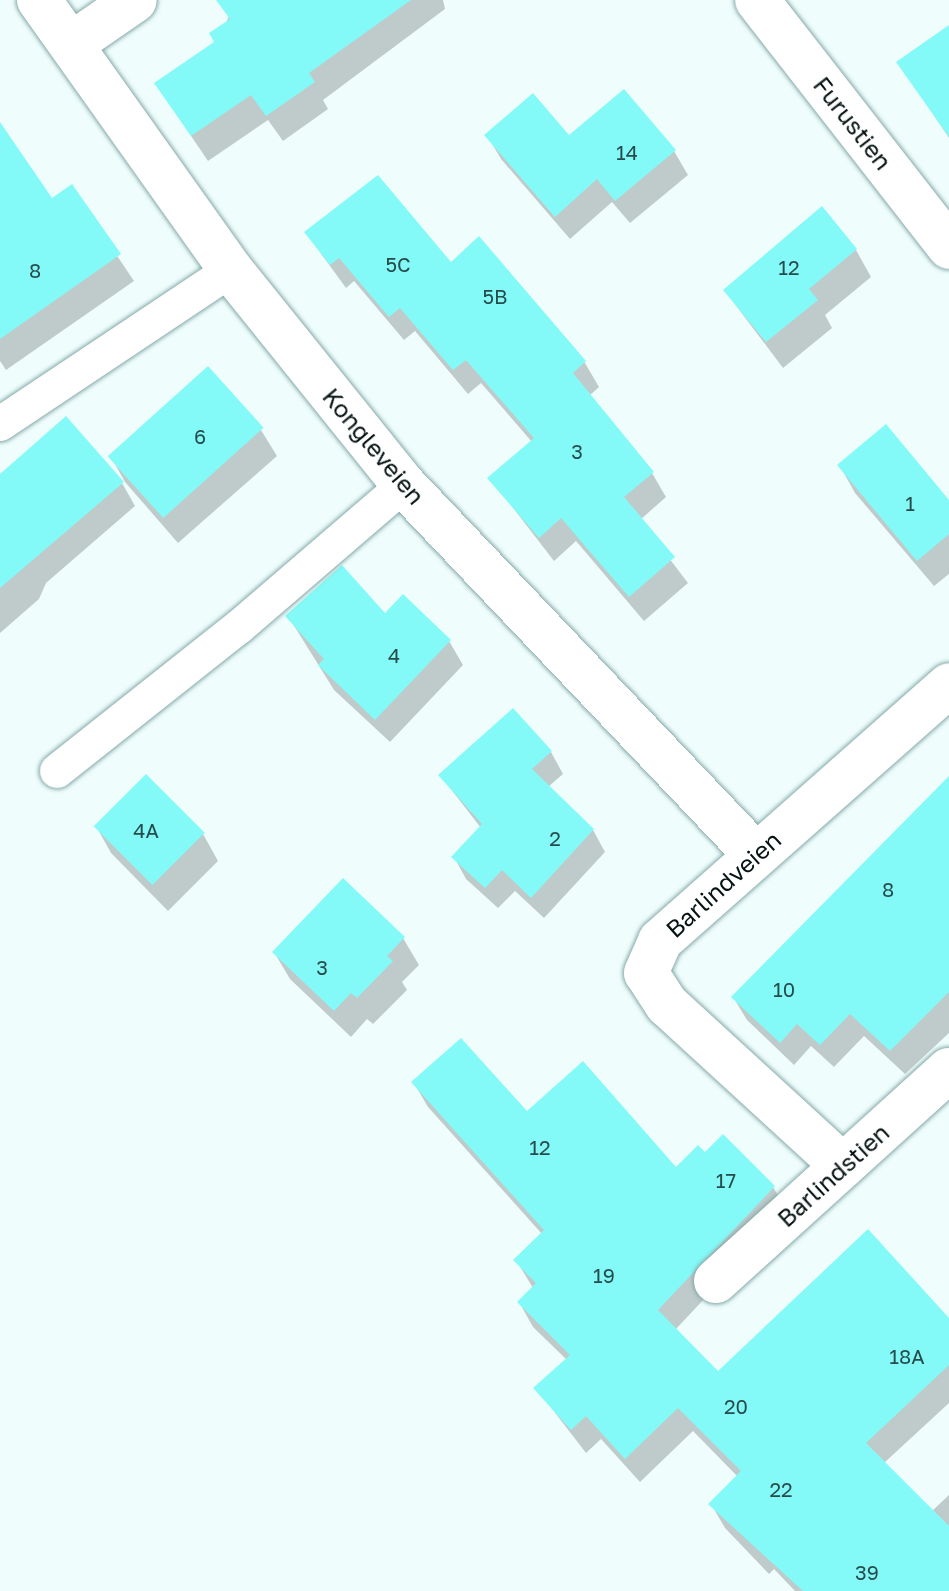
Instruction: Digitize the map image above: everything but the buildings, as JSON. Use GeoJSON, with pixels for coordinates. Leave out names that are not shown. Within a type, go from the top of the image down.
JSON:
{"type":"FeatureCollection","features":[{"type":"Feature","properties":{"kind":"street","name":"Kongleveien"},"geometry":{"type":"LineString","coordinates":[[39,0],[73,43],[231,270],[404,485],[755,854]]}},
{"type":"Feature","properties":{"kind":"street"},"geometry":{"type":"LineString","coordinates":[[73,43],[135,0]]}},
{"type":"Feature","properties":{"kind":"street","name":"Furustien"},"geometry":{"type":"LineString","coordinates":[[757,0],[949,247]]}},
{"type":"Feature","properties":{"kind":"street","name":"Barlindveien"},"geometry":{"type":"LineString","coordinates":[[843,1166],[667,1005],[646,973],[660,941],[949,685]]}},
{"type":"Feature","properties":{"kind":"street","name":"Barlindstien"},"geometry":{"type":"LineString","coordinates":[[716,1281],[949,1070]]}},
{"type":"Feature","properties":{"kind":"lane"},"geometry":{"type":"LineString","coordinates":[[0,424],[231,270]]}},
{"type":"Feature","properties":{"kind":"lane"},"geometry":{"type":"LineString","coordinates":[[57,771],[239,627],[404,485]]}}]}
